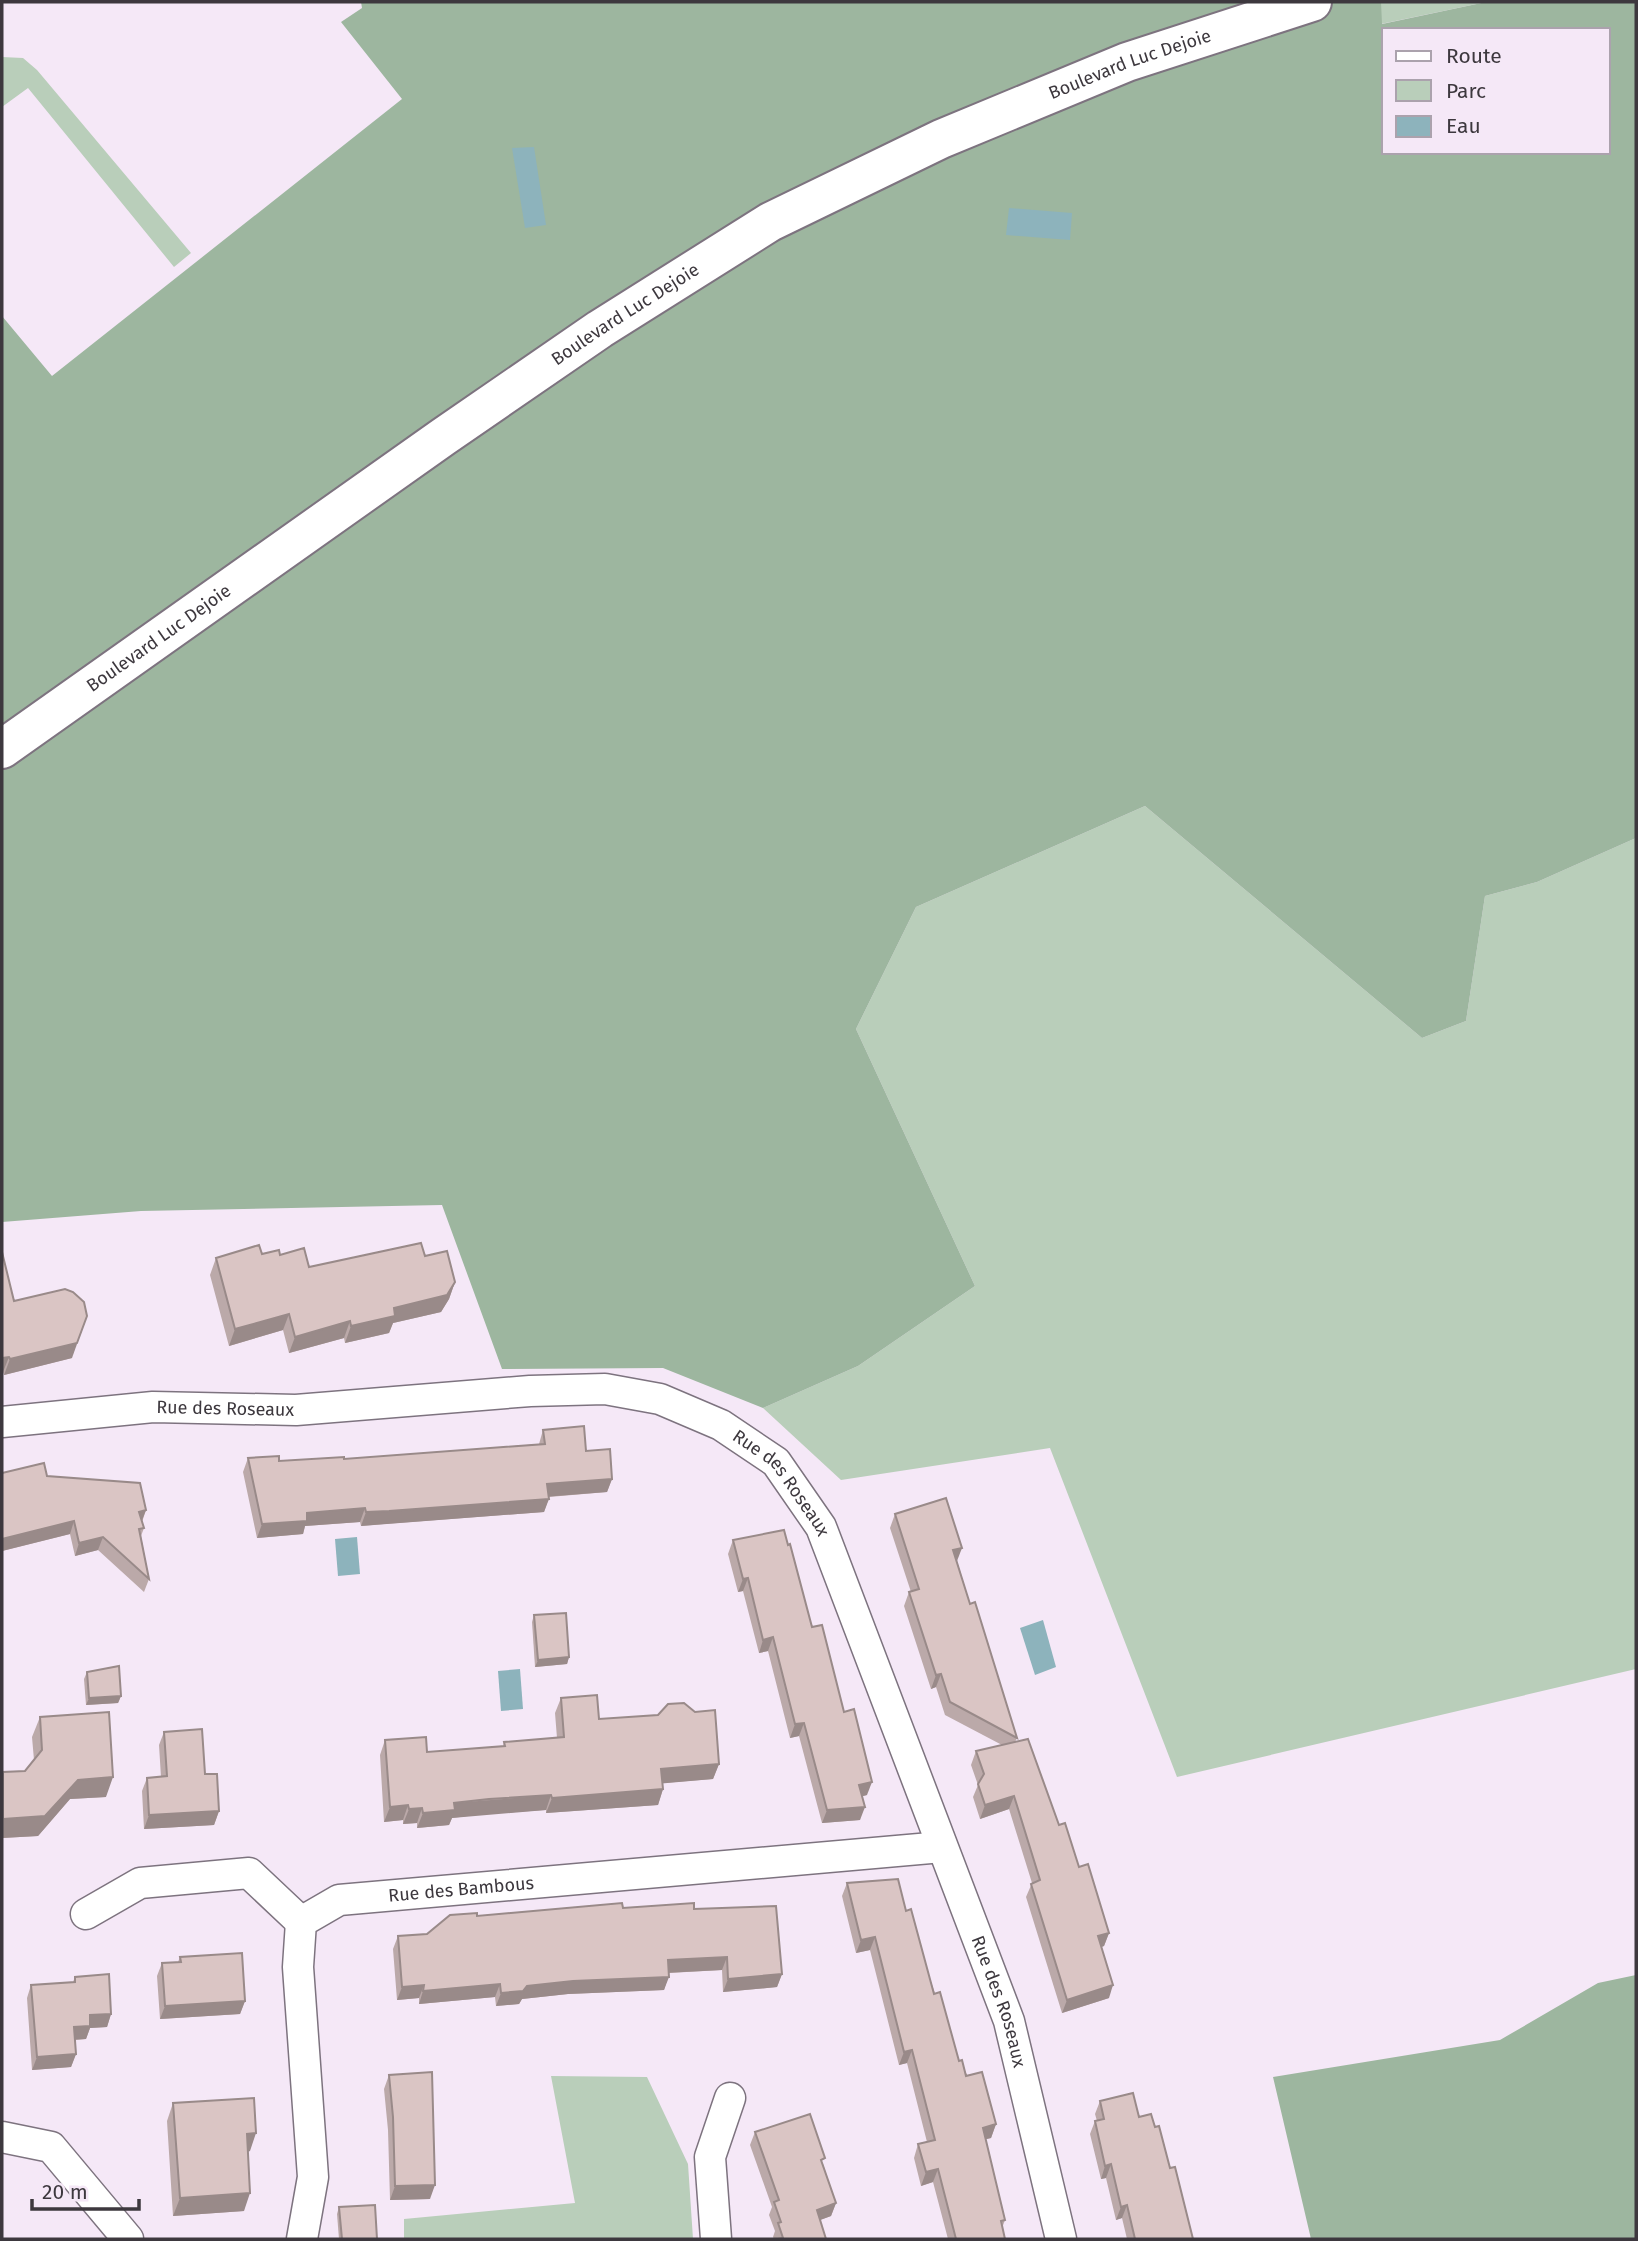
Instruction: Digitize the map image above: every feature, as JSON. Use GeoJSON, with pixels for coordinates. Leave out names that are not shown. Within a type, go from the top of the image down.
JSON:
{"type":"FeatureCollection","features":[{"type":"Feature","properties":{"kind":"main road","name":"Boulevard Luc Dejoie"},"geometry":{"type":"LineString","coordinates":[[2,749],[600,329],[770,222],[942,139],[1127,62],[1312,2]]}},
{"type":"Feature","properties":{"kind":"street","name":"Rue des Roseaux"},"geometry":{"type":"LineString","coordinates":[[2,1422],[153,1407],[296,1410],[530,1391],[605,1389],[660,1399],[721,1425],[776,1462],[821,1527],[1009,2021],[1062,2239]]}},
{"type":"Feature","properties":{"kind":"street","name":"Rue des Bambous"},"geometry":{"type":"LineString","coordinates":[[301,1922],[339,1900],[942,1847]]}},
{"type":"Feature","properties":{"kind":"street"},"geometry":{"type":"LineString","coordinates":[[86,1914],[140,1883],[249,1873],[301,1922],[298,1967],[313,2177],[303,2239]]}},
{"type":"Feature","properties":{"kind":"street"},"geometry":{"type":"LineString","coordinates":[[716,2239],[710,2157],[730,2098]]}},
{"type":"Feature","properties":{"kind":"street"},"geometry":{"type":"LineString","coordinates":[[2,2137],[51,2147],[128,2239]]}},
{"type":"Feature","properties":{"kind":"green space"},"geometry":{"type":"Polygon","coordinates":[[[361,2],[1381,2],[1382,24],[1486,2],[1636,2],[1636,838],[1537,882],[1485,896],[1466,1021],[1422,1038],[1145,806],[916,907],[856,1029],[975,1286],[858,1366],[763,1408],[663,1368],[502,1369],[442,1205],[141,1211],[2,1222],[2,316],[52,376],[402,99],[341,22],[362,8],[361,2]]]}},
{"type":"Feature","properties":{"kind":"green space"},"geometry":{"type":"Polygon","coordinates":[[[1381,2],[1486,2],[1381,24],[1381,2]]]}},
{"type":"Feature","properties":{"kind":"green space"},"geometry":{"type":"Polygon","coordinates":[[[2,57],[23,58],[37,70],[191,253],[174,267],[28,88],[2,107],[2,57]]]}},
{"type":"Feature","properties":{"kind":"green space"},"geometry":{"type":"Polygon","coordinates":[[[1145,806],[1422,1038],[1466,1021],[1485,896],[1537,882],[1636,838],[1636,1669],[1177,1777],[1050,1448],[841,1480],[763,1408],[858,1366],[975,1286],[856,1029],[916,907],[1145,806]]]}},
{"type":"Feature","properties":{"kind":"green space"},"geometry":{"type":"Polygon","coordinates":[[[1636,1975],[1636,2239],[1311,2239],[1273,2077],[1500,2040],[1598,1983],[1636,1975]]]}},
{"type":"Feature","properties":{"kind":"green space"},"geometry":{"type":"Polygon","coordinates":[[[551,2076],[647,2077],[688,2164],[693,2239],[404,2239],[404,2219],[575,2203],[551,2076]]]}},
{"type":"Feature","properties":{"kind":"water"},"geometry":{"type":"Polygon","coordinates":[[[534,147],[546,225],[525,228],[512,148],[534,147]]]}},
{"type":"Feature","properties":{"kind":"water"},"geometry":{"type":"Polygon","coordinates":[[[1009,208],[1072,213],[1070,240],[1006,235],[1009,208]]]}},
{"type":"Feature","properties":{"kind":"water"},"geometry":{"type":"Polygon","coordinates":[[[357,1537],[360,1574],[338,1576],[335,1539],[357,1537]]]}},
{"type":"Feature","properties":{"kind":"water"},"geometry":{"type":"Polygon","coordinates":[[[1043,1620],[1056,1667],[1035,1675],[1020,1628],[1043,1620]]]}},
{"type":"Feature","properties":{"kind":"water"},"geometry":{"type":"Polygon","coordinates":[[[520,1669],[523,1709],[501,1711],[498,1671],[520,1669]]]}},
{"type":"Feature","properties":{"kind":"building"},"geometry":{"type":"Polygon","coordinates":[[[421,1243],[425,1256],[447,1251],[455,1282],[447,1295],[394,1308],[395,1316],[351,1326],[350,1321],[295,1337],[289,1314],[235,1329],[216,1258],[259,1245],[262,1254],[279,1250],[280,1255],[304,1248],[309,1267],[421,1243]]]}},
{"type":"Feature","properties":{"kind":"building"},"geometry":{"type":"Polygon","coordinates":[[[2,1252],[14,1301],[65,1289],[84,1302],[87,1316],[77,1343],[10,1359],[2,1358],[2,1252]]]}},
{"type":"Feature","properties":{"kind":"building"},"geometry":{"type":"Polygon","coordinates":[[[584,1426],[586,1451],[610,1449],[612,1479],[547,1484],[549,1499],[389,1511],[366,1512],[365,1508],[307,1513],[307,1521],[262,1524],[248,1458],[279,1456],[279,1461],[344,1459],[545,1444],[543,1430],[584,1426]]]}},
{"type":"Feature","properties":{"kind":"building"},"geometry":{"type":"Polygon","coordinates":[[[44,1463],[47,1476],[140,1483],[146,1510],[139,1512],[144,1528],[139,1529],[149,1579],[103,1537],[79,1543],[74,1521],[2,1539],[2,1473],[44,1463]]]}},
{"type":"Feature","properties":{"kind":"building"},"geometry":{"type":"Polygon","coordinates":[[[946,1498],[962,1548],[953,1550],[970,1604],[975,1602],[1017,1738],[950,1702],[941,1674],[936,1675],[909,1592],[919,1589],[895,1514],[946,1498]]]}},
{"type":"Feature","properties":{"kind":"building"},"geometry":{"type":"Polygon","coordinates":[[[784,1530],[812,1627],[822,1625],[844,1712],[854,1709],[872,1782],[859,1785],[865,1807],[827,1810],[804,1723],[795,1724],[773,1637],[763,1640],[748,1578],[743,1579],[733,1540],[784,1530]]]}},
{"type":"Feature","properties":{"kind":"building"},"geometry":{"type":"Polygon","coordinates":[[[566,1613],[569,1657],[538,1660],[534,1615],[566,1613]]]}},
{"type":"Feature","properties":{"kind":"building"},"geometry":{"type":"Polygon","coordinates":[[[119,1666],[121,1696],[89,1698],[87,1672],[119,1666]]]}},
{"type":"Feature","properties":{"kind":"building"},"geometry":{"type":"Polygon","coordinates":[[[597,1695],[599,1719],[658,1715],[668,1704],[684,1703],[695,1712],[715,1710],[719,1764],[661,1769],[663,1789],[552,1798],[551,1795],[489,1799],[454,1803],[455,1810],[423,1813],[422,1808],[409,1809],[408,1805],[390,1807],[385,1740],[426,1737],[427,1752],[505,1746],[504,1742],[564,1737],[561,1698],[597,1695]]]}},
{"type":"Feature","properties":{"kind":"building"},"geometry":{"type":"Polygon","coordinates":[[[109,1712],[113,1777],[78,1780],[45,1816],[3,1819],[3,1772],[25,1771],[42,1750],[40,1717],[109,1712]]]}},
{"type":"Feature","properties":{"kind":"building"},"geometry":{"type":"Polygon","coordinates":[[[202,1729],[205,1774],[217,1774],[219,1811],[149,1815],[147,1778],[167,1776],[164,1732],[202,1729]]]}},
{"type":"Feature","properties":{"kind":"building"},"geometry":{"type":"Polygon","coordinates":[[[1028,1739],[1059,1825],[1065,1823],[1079,1867],[1088,1864],[1109,1933],[1098,1936],[1113,1985],[1067,2000],[1031,1884],[1040,1880],[1014,1796],[985,1805],[978,1784],[984,1774],[976,1751],[1028,1739]]]}},
{"type":"Feature","properties":{"kind":"building"},"geometry":{"type":"Polygon","coordinates":[[[898,1879],[906,1911],[911,1909],[934,1994],[940,1992],[959,2061],[962,2060],[966,2076],[982,2072],[996,2124],[983,2128],[1005,2220],[1001,2221],[1005,2239],[956,2239],[938,2169],[926,2172],[918,2144],[935,2140],[912,2050],[904,2052],[875,1937],[861,1940],[847,1883],[898,1879]]]}},
{"type":"Feature","properties":{"kind":"building"},"geometry":{"type":"Polygon","coordinates":[[[622,1903],[623,1908],[694,1903],[694,1909],[776,1906],[782,1974],[728,1979],[727,1957],[668,1960],[669,1977],[573,1981],[527,1986],[523,1991],[501,1993],[500,1984],[423,1991],[424,1985],[402,1987],[398,1936],[427,1934],[450,1915],[477,1913],[477,1916],[622,1903]]]}},
{"type":"Feature","properties":{"kind":"building"},"geometry":{"type":"Polygon","coordinates":[[[242,1953],[245,2001],[165,2006],[162,1963],[181,1962],[180,1957],[242,1953]]]}},
{"type":"Feature","properties":{"kind":"building"},"geometry":{"type":"Polygon","coordinates":[[[109,1974],[111,2014],[90,2015],[90,2026],[74,2027],[76,2054],[37,2057],[31,1985],[75,1982],[75,1977],[109,1974]]]}},
{"type":"Feature","properties":{"kind":"building"},"geometry":{"type":"Polygon","coordinates":[[[432,2072],[435,2185],[395,2186],[389,2075],[432,2072]]]}},
{"type":"Feature","properties":{"kind":"building"},"geometry":{"type":"Polygon","coordinates":[[[1133,2093],[1139,2117],[1151,2114],[1155,2127],[1159,2126],[1170,2168],[1175,2167],[1193,2239],[1135,2239],[1127,2205],[1121,2207],[1111,2164],[1105,2166],[1095,2121],[1104,2119],[1100,2101],[1133,2093]]]}},
{"type":"Feature","properties":{"kind":"building"},"geometry":{"type":"Polygon","coordinates":[[[254,2098],[256,2133],[247,2134],[250,2193],[180,2198],[173,2103],[254,2098]]]}},
{"type":"Feature","properties":{"kind":"building"},"geometry":{"type":"Polygon","coordinates":[[[810,2114],[825,2158],[821,2160],[836,2203],[817,2210],[826,2239],[778,2239],[783,2238],[774,2202],[779,2200],[755,2132],[810,2114]]]}},
{"type":"Feature","properties":{"kind":"building"},"geometry":{"type":"Polygon","coordinates":[[[375,2205],[377,2239],[342,2239],[339,2207],[375,2205]]]}}]}
